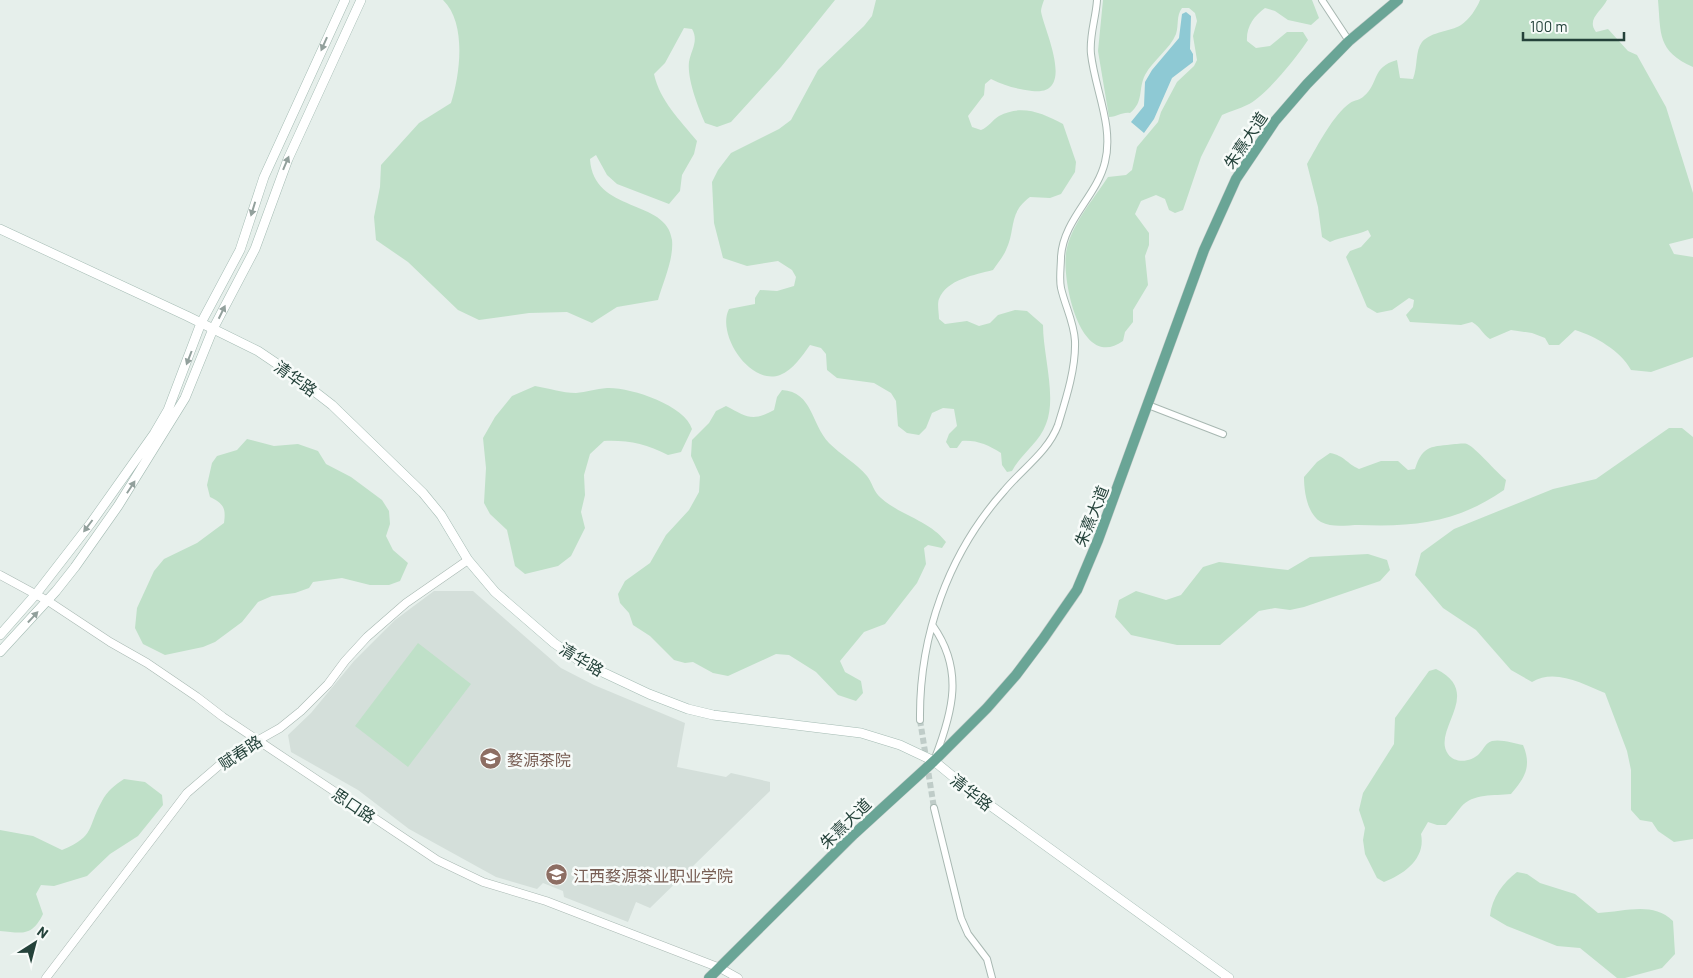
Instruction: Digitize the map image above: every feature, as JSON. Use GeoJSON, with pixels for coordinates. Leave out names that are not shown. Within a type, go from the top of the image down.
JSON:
{"type":"FeatureCollection","features":[{"type":"Feature","properties":{"kind":"main road"},"geometry":{"type":"LineString","coordinates":[[0,635],[36,594],[91,523],[154,434],[168,410],[201,323],[240,250],[264,176],[345,0]]}},
{"type":"Feature","properties":{"kind":"main road"},"geometry":{"type":"LineString","coordinates":[[0,652],[48,601],[118,506],[185,398],[213,329],[255,248],[288,159],[361,0]]}},
{"type":"Feature","properties":{"kind":"main road","name":"朱熹大道"},"geometry":{"type":"LineString","coordinates":[[709,978],[853,835],[934,761],[987,708],[1016,675],[1077,590],[1119,487],[1204,250],[1236,179],[1275,122],[1307,84],[1349,42],[1398,0]]}},
{"type":"Feature","properties":{"kind":"main road","name":"清华路"},"geometry":{"type":"LineString","coordinates":[[0,228],[258,351],[332,404],[423,493],[441,515],[468,560],[494,592],[554,643],[581,662],[649,694],[688,709],[713,714],[861,733],[900,745],[934,761],[973,793],[1229,978]]}},
{"type":"Feature","properties":{"kind":"street"},"geometry":{"type":"LineString","coordinates":[[920,720],[920,690],[932,626],[957,556],[1003,491],[1046,447],[1058,425],[1068,388],[1074,358],[1075,340],[1072,319],[1061,287],[1061,255],[1069,229],[1097,184],[1106,161],[1107,125],[1092,55],[1097,0]]}},
{"type":"Feature","properties":{"kind":"street"},"geometry":{"type":"LineString","coordinates":[[1322,0],[1349,42]]}},
{"type":"Feature","properties":{"kind":"street"},"geometry":{"type":"LineString","coordinates":[[1148,405],[1223,434]]}},
{"type":"Feature","properties":{"kind":"street","name":"赋春路"},"geometry":{"type":"LineString","coordinates":[[46,978],[188,793],[230,756],[280,728],[301,711],[328,684],[345,660],[367,637],[406,603],[468,560]]}},
{"type":"Feature","properties":{"kind":"street","name":"思口路"},"geometry":{"type":"LineString","coordinates":[[0,575],[48,601],[110,642],[147,663],[256,740],[437,860],[483,882],[546,901],[720,968],[738,978]]}},
{"type":"Feature","properties":{"kind":"street"},"geometry":{"type":"LineString","coordinates":[[932,626],[948,650],[953,685],[948,725],[934,761]]}},
{"type":"Feature","properties":{"kind":"street"},"geometry":{"type":"LineString","coordinates":[[934,808],[961,918],[968,934],[987,958],[992,978]]}},
{"type":"Feature","properties":{"kind":"shaded area","name":"婺源茶院"},"geometry":{"type":"Polygon","coordinates":[[[434,591],[473,591],[561,668],[594,685],[685,723],[677,767],[726,777],[731,773],[770,782],[770,791],[650,908],[636,902],[628,922],[564,897],[563,891],[543,883],[537,889],[496,877],[409,829],[358,790],[291,752],[288,735],[311,713],[354,661],[395,620],[434,591]]]}},
{"type":"Feature","properties":{"kind":"green space"},"geometry":{"type":"Polygon","coordinates":[[[443,0],[835,0],[781,67],[731,122],[717,127],[705,123],[696,101],[689,69],[695,38],[692,29],[684,28],[665,63],[654,74],[666,102],[697,141],[694,154],[682,175],[680,191],[669,204],[617,184],[607,175],[596,155],[590,159],[594,177],[603,189],[616,198],[658,217],[667,227],[672,240],[668,270],[658,300],[617,307],[592,323],[567,312],[529,313],[479,320],[458,310],[408,262],[376,240],[374,217],[380,187],[381,165],[419,123],[451,103],[459,64],[458,35],[456,22],[451,10],[443,0]]]}},
{"type":"Feature","properties":{"kind":"green space"},"geometry":{"type":"Polygon","coordinates":[[[876,0],[1044,0],[1041,11],[1054,60],[1056,73],[1053,83],[1046,90],[1032,91],[1011,87],[991,79],[985,84],[984,95],[968,116],[972,127],[981,130],[994,119],[1007,112],[1024,110],[1040,113],[1063,124],[1076,162],[1075,172],[1061,194],[1050,198],[1030,197],[1023,203],[1015,215],[1006,250],[993,270],[955,282],[943,292],[938,303],[939,319],[945,324],[967,321],[979,326],[990,323],[998,315],[1015,310],[1027,311],[1043,325],[1050,389],[1049,413],[1043,431],[1012,471],[1007,472],[1002,465],[1001,453],[982,444],[973,441],[962,441],[957,448],[950,448],[946,442],[949,434],[957,426],[954,409],[943,408],[932,413],[926,428],[919,435],[907,433],[898,426],[896,401],[891,393],[874,383],[837,378],[827,370],[826,354],[821,348],[810,345],[789,370],[780,375],[769,376],[758,373],[747,366],[738,356],[727,331],[726,319],[729,309],[755,304],[755,298],[760,290],[777,291],[794,286],[796,277],[792,270],[778,261],[747,266],[723,258],[714,223],[712,182],[718,170],[731,153],[779,129],[791,120],[818,70],[864,26],[872,16],[876,0]]]}},
{"type":"Feature","properties":{"kind":"green space"},"geometry":{"type":"Polygon","coordinates":[[[1103,0],[1312,0],[1319,18],[1311,25],[1288,20],[1275,11],[1265,8],[1252,22],[1248,31],[1247,41],[1256,48],[1270,46],[1287,32],[1303,32],[1308,40],[1289,66],[1263,94],[1247,105],[1222,115],[1201,157],[1183,210],[1175,213],[1169,210],[1165,199],[1156,195],[1141,201],[1135,214],[1149,233],[1149,245],[1145,256],[1148,285],[1133,310],[1133,322],[1125,332],[1123,341],[1108,347],[1095,344],[1085,334],[1077,319],[1067,283],[1066,253],[1068,243],[1077,223],[1108,177],[1126,175],[1132,170],[1137,147],[1158,122],[1161,112],[1177,82],[1194,66],[1197,60],[1193,36],[1197,21],[1195,13],[1189,8],[1182,8],[1179,14],[1176,34],[1170,45],[1152,64],[1145,75],[1139,100],[1134,109],[1130,113],[1109,117],[1098,51],[1103,0]]]}},
{"type":"Feature","properties":{"kind":"green space"},"geometry":{"type":"Polygon","coordinates":[[[1480,0],[1607,0],[1596,15],[1593,27],[1596,32],[1608,29],[1628,51],[1637,55],[1666,107],[1693,193],[1693,238],[1669,244],[1674,254],[1693,257],[1693,357],[1651,372],[1631,370],[1627,363],[1607,345],[1575,330],[1559,345],[1549,345],[1545,338],[1532,333],[1511,330],[1490,339],[1472,322],[1461,325],[1410,322],[1406,315],[1413,307],[1414,300],[1409,298],[1392,310],[1377,313],[1367,307],[1346,257],[1350,251],[1361,247],[1371,236],[1368,230],[1330,242],[1322,237],[1318,207],[1307,164],[1326,131],[1344,108],[1363,97],[1369,91],[1379,71],[1389,63],[1397,60],[1400,78],[1413,79],[1418,50],[1422,42],[1426,38],[1461,25],[1472,14],[1480,0]]]}},
{"type":"Feature","properties":{"kind":"green space"},"geometry":{"type":"Polygon","coordinates":[[[1658,0],[1693,0],[1693,67],[1681,61],[1667,48],[1661,32],[1658,0]]]}},
{"type":"Feature","properties":{"kind":"green space"},"geometry":{"type":"Polygon","coordinates":[[[535,386],[571,393],[617,388],[642,394],[656,399],[679,412],[692,429],[681,452],[668,455],[637,444],[621,441],[604,441],[590,454],[584,475],[585,495],[581,512],[585,528],[571,556],[558,566],[525,574],[515,566],[507,530],[490,514],[484,503],[486,468],[483,438],[495,417],[512,396],[535,386]]]}},
{"type":"Feature","properties":{"kind":"green space"},"geometry":{"type":"Polygon","coordinates":[[[782,390],[800,396],[829,443],[863,471],[879,496],[897,509],[931,528],[946,542],[942,548],[928,545],[924,548],[926,564],[917,583],[885,624],[864,632],[840,661],[845,672],[861,681],[863,693],[856,701],[838,695],[816,672],[789,655],[776,654],[728,676],[713,673],[693,662],[685,663],[674,660],[650,636],[633,625],[629,613],[620,603],[618,594],[625,581],[650,563],[666,535],[689,510],[699,492],[700,476],[691,456],[692,440],[709,423],[716,411],[726,406],[750,417],[760,416],[774,410],[777,397],[782,390]]]}},
{"type":"Feature","properties":{"kind":"green space"},"geometry":{"type":"Polygon","coordinates":[[[1669,428],[1682,428],[1693,437],[1693,839],[1674,842],[1658,831],[1652,822],[1640,820],[1631,810],[1631,770],[1627,751],[1605,693],[1578,682],[1559,677],[1541,678],[1532,682],[1511,670],[1476,630],[1443,608],[1415,575],[1421,553],[1454,529],[1553,489],[1596,479],[1669,428]]]}},
{"type":"Feature","properties":{"kind":"green space"},"geometry":{"type":"Polygon","coordinates":[[[247,439],[274,446],[298,444],[318,451],[326,464],[351,477],[382,500],[389,511],[390,524],[386,536],[393,550],[408,563],[400,581],[389,585],[370,585],[342,578],[313,582],[309,588],[295,593],[272,596],[258,602],[242,622],[215,642],[203,647],[165,655],[143,644],[135,628],[137,608],[154,571],[164,559],[197,543],[224,523],[225,514],[223,507],[210,497],[207,485],[212,463],[217,456],[237,450],[247,439]]]}},
{"type":"Feature","properties":{"kind":"green space"},"geometry":{"type":"Polygon","coordinates":[[[1463,444],[1471,446],[1506,480],[1504,490],[1469,510],[1434,521],[1417,524],[1340,526],[1321,522],[1312,514],[1309,508],[1304,477],[1317,462],[1330,453],[1339,456],[1359,469],[1381,461],[1398,461],[1408,470],[1415,469],[1421,455],[1429,448],[1463,444]]]}},
{"type":"Feature","properties":{"kind":"green space"},"geometry":{"type":"Polygon","coordinates":[[[1368,554],[1387,560],[1390,570],[1380,581],[1304,607],[1290,610],[1275,608],[1259,611],[1220,645],[1177,645],[1131,635],[1115,617],[1119,600],[1136,591],[1166,600],[1181,595],[1203,567],[1219,562],[1288,570],[1310,557],[1368,554]]]}},
{"type":"Feature","properties":{"kind":"green space"},"geometry":{"type":"Polygon","coordinates":[[[418,643],[471,684],[408,767],[355,726],[418,643]]]}},
{"type":"Feature","properties":{"kind":"green space"},"geometry":{"type":"Polygon","coordinates":[[[1436,669],[1450,679],[1456,689],[1457,700],[1446,734],[1445,744],[1448,754],[1459,761],[1463,761],[1476,757],[1492,741],[1512,742],[1523,745],[1527,759],[1526,771],[1520,783],[1511,794],[1471,799],[1461,807],[1446,825],[1428,822],[1421,834],[1422,843],[1417,858],[1406,870],[1384,882],[1377,878],[1365,854],[1363,840],[1365,828],[1359,810],[1363,793],[1394,744],[1395,718],[1429,671],[1436,669]]]}},
{"type":"Feature","properties":{"kind":"green space"},"geometry":{"type":"Polygon","coordinates":[[[124,779],[145,782],[162,795],[163,805],[138,836],[110,854],[87,876],[54,886],[41,885],[36,894],[43,914],[35,927],[20,933],[0,931],[0,830],[33,836],[62,850],[73,845],[86,835],[104,797],[124,779]]]}},
{"type":"Feature","properties":{"kind":"green space"},"geometry":{"type":"Polygon","coordinates":[[[1517,872],[1527,874],[1540,883],[1575,894],[1598,913],[1647,909],[1665,915],[1673,921],[1675,954],[1662,968],[1625,978],[1617,978],[1580,948],[1557,946],[1507,926],[1490,916],[1491,909],[1499,891],[1517,872]]]}},
{"type":"Feature","properties":{"kind":"water"},"geometry":{"type":"Polygon","coordinates":[[[1186,12],[1191,16],[1190,49],[1193,54],[1193,62],[1172,78],[1154,119],[1144,133],[1131,122],[1144,106],[1145,82],[1152,70],[1179,38],[1182,14],[1186,12]]]}},
{"type":"Feature","properties":{"kind":"tunnel"},"geometry":{"type":"LineString","coordinates":[[920,720],[934,808]]}},
{"type":"Feature","properties":{"kind":"place","name":"婺源茶院"},"geometry":{"type":"Point","coordinates":[491,759]}},
{"type":"Feature","properties":{"kind":"place","name":"江西婺源茶业职业学院"},"geometry":{"type":"Point","coordinates":[557,875]}}]}
